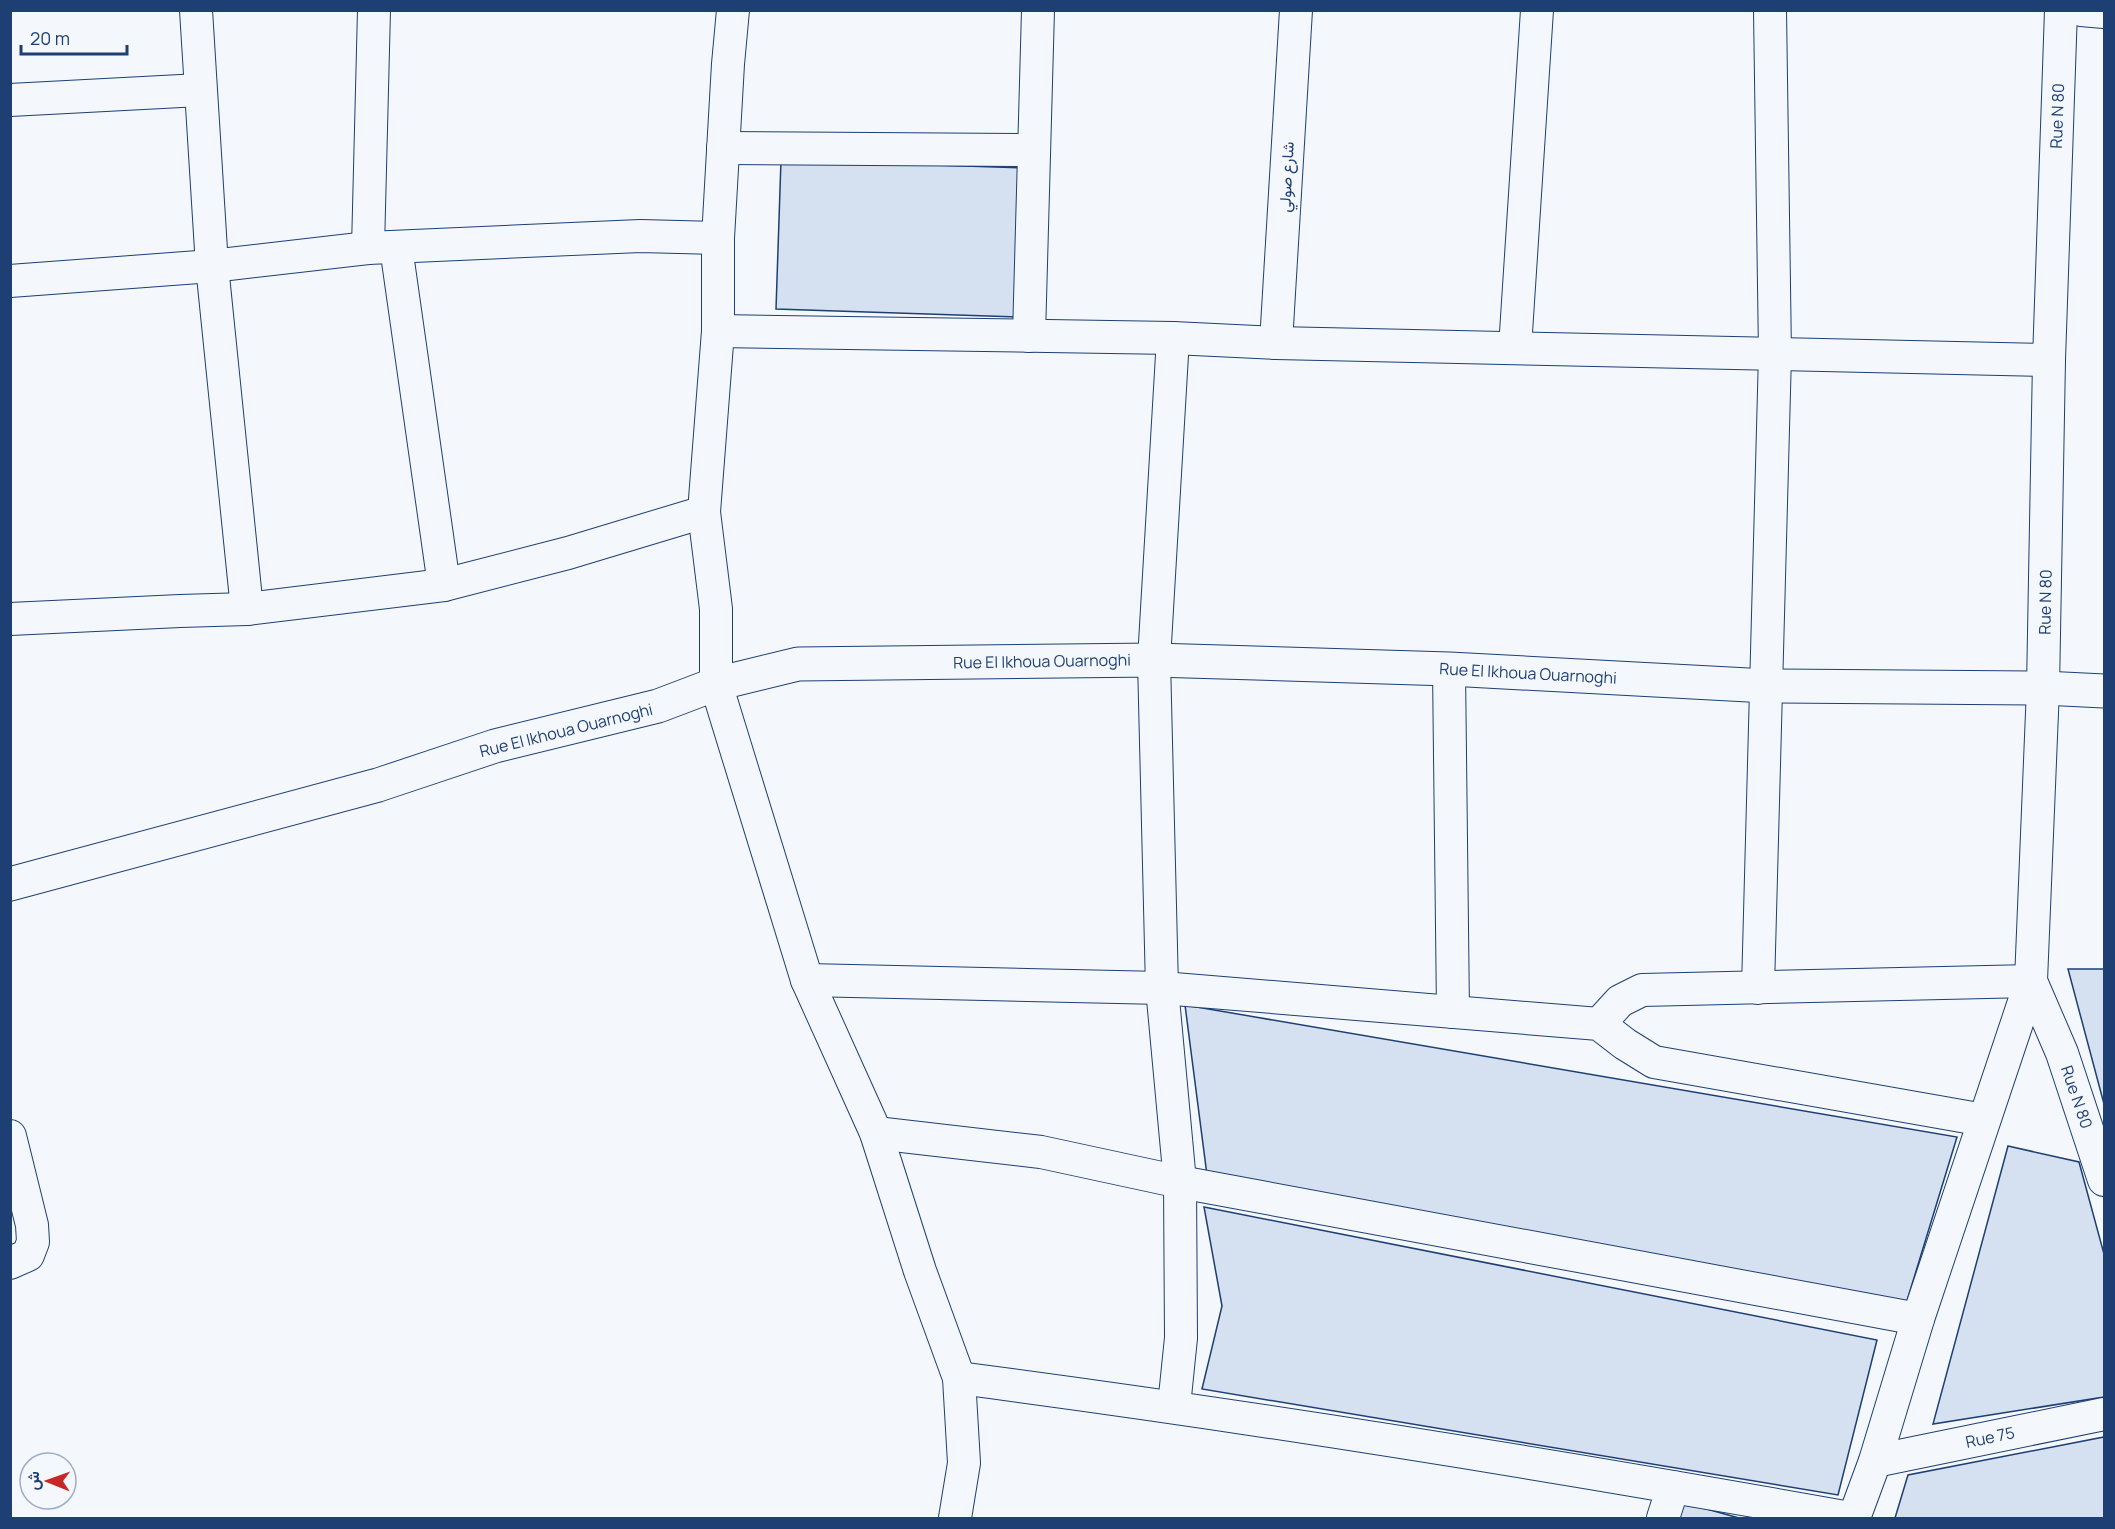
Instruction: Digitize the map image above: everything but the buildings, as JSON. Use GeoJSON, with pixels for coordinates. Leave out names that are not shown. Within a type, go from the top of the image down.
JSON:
{"type":"FeatureCollection","features":[{"type":"Feature","properties":{"kind":"street"},"geometry":{"type":"LineString","coordinates":[[196,10],[212,266],[247,609]]}},
{"type":"Feature","properties":{"kind":"street"},"geometry":{"type":"LineString","coordinates":[[374,10],[382,248],[444,585]]}},
{"type":"Feature","properties":{"kind":"street"},"geometry":{"type":"LineString","coordinates":[[733,10],[717,238],[718,331],[704,512],[716,609],[716,684],[807,980],[876,1133],[920,1271],[959,1378],[964,1462],[955,1518]]}},
{"type":"Feature","properties":{"kind":"street"},"geometry":{"type":"LineString","coordinates":[[1029,336],[1038,10]]}},
{"type":"Feature","properties":{"kind":"street","name":"شارع صولي"},"geometry":{"type":"LineString","coordinates":[[1276,343],[1296,10]]}},
{"type":"Feature","properties":{"kind":"street"},"geometry":{"type":"LineString","coordinates":[[1515,348],[1537,10]]}},
{"type":"Feature","properties":{"kind":"street"},"geometry":{"type":"LineString","coordinates":[[1758,988],[1774,354],[1770,10]]}},
{"type":"Feature","properties":{"kind":"street","name":"Rue N 80"},"geometry":{"type":"LineString","coordinates":[[2061,10],[2049,360],[2043,688],[2031,981],[2062,1053],[2104,1180]]}},
{"type":"Feature","properties":{"kind":"street"},"geometry":{"type":"LineString","coordinates":[[2081,10],[2104,12]]}},
{"type":"Feature","properties":{"kind":"street"},"geometry":{"type":"LineString","coordinates":[[10,100],[200,90]]}},
{"type":"Feature","properties":{"kind":"street"},"geometry":{"type":"LineString","coordinates":[[723,148],[1034,150]]}},
{"type":"Feature","properties":{"kind":"street"},"geometry":{"type":"LineString","coordinates":[[10,281],[212,266],[382,248],[640,236],[717,238]]}},
{"type":"Feature","properties":{"kind":"street"},"geometry":{"type":"LineString","coordinates":[[718,331],[1173,338],[1276,343],[2049,360]]}},
{"type":"Feature","properties":{"kind":"street"},"geometry":{"type":"LineString","coordinates":[[1173,338],[1154,660],[1162,988],[1180,1182],[1181,1338],[1174,1406]]}},
{"type":"Feature","properties":{"kind":"street"},"geometry":{"type":"LineString","coordinates":[[10,619],[247,609],[444,585],[567,553],[704,512]]}},
{"type":"Feature","properties":{"kind":"street","name":"Rue EI Ikhoua Ouarnoghi"},"geometry":{"type":"LineString","coordinates":[[10,884],[378,785],[495,746],[658,706],[716,684],[798,664],[1154,660],[1449,669],[1767,686],[2043,688],[2104,691]]}},
{"type":"Feature","properties":{"kind":"street"},"geometry":{"type":"LineString","coordinates":[[1449,669],[1453,1012]]}},
{"type":"Feature","properties":{"kind":"street"},"geometry":{"type":"LineString","coordinates":[[807,980],[1162,988],[1599,1024],[1624,1044],[1654,1062],[1984,1120]]}},
{"type":"Feature","properties":{"kind":"street"},"geometry":{"type":"LineString","coordinates":[[959,1378],[1174,1406],[1852,1518],[1875,1461],[1918,1319],[2031,981],[1642,990],[1620,1001],[1599,1024]]}},
{"type":"Feature","properties":{"kind":"street"},"geometry":{"type":"LineString","coordinates":[[876,1133],[1041,1152],[1180,1182],[1918,1319]]}},
{"type":"Feature","properties":{"kind":"street"},"geometry":{"type":"LineString","coordinates":[[10,1136],[33,1225],[33,1242],[28,1255],[10,1263]]}},
{"type":"Feature","properties":{"kind":"street","name":"Rue 75"},"geometry":{"type":"LineString","coordinates":[[1875,1461],[2104,1414]]}},
{"type":"Feature","properties":{"kind":"street"},"geometry":{"type":"LineString","coordinates":[[1663,1518],[1673,1487]]}}]}
